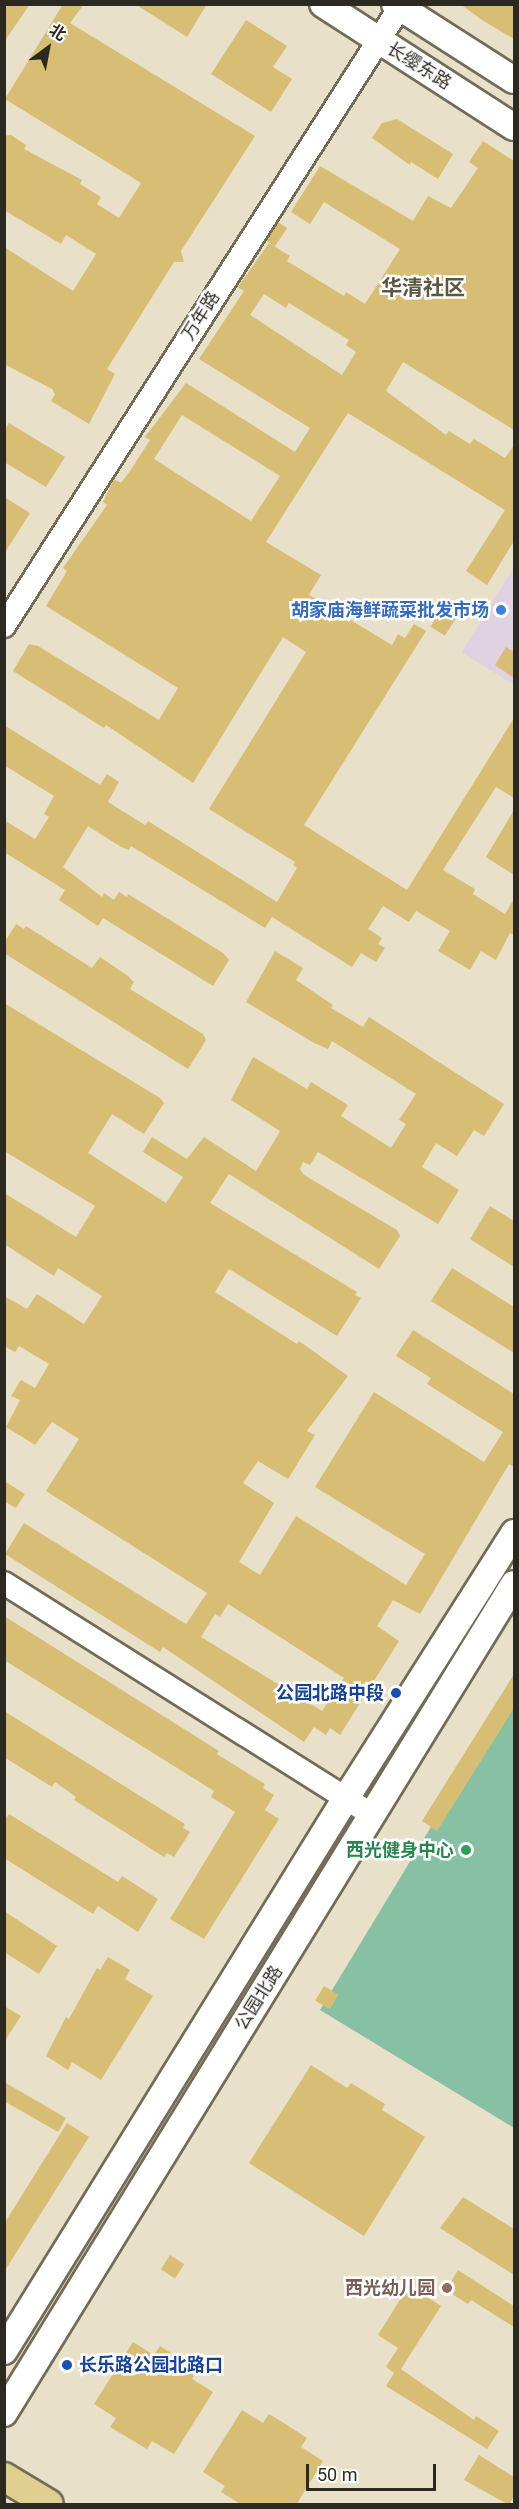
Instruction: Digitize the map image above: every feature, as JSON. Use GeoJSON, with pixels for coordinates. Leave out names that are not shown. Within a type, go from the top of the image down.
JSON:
{"type":"FeatureCollection","features":[{"type":"Feature","properties":{"kind":"main road","name":"长缨东路"},"geometry":{"type":"LineString","coordinates":[[323,4],[514,127]]}},
{"type":"Feature","properties":{"kind":"main road"},"geometry":{"type":"LineString","coordinates":[[399,5],[514,81]]}},
{"type":"Feature","properties":{"kind":"main road","name":"公园北路"},"geometry":{"type":"LineString","coordinates":[[4,2351],[346,1798],[514,1533]]}},
{"type":"Feature","properties":{"kind":"main road","name":"公园北路"},"geometry":{"type":"LineString","coordinates":[[4,2413],[514,1584]]}},
{"type":"Feature","properties":{"kind":"main road"},"geometry":{"type":"LineString","coordinates":[[4,2477],[49,2505]]}},
{"type":"Feature","properties":{"kind":"street","name":"万年路"},"geometry":{"type":"LineString","coordinates":[[4,626],[399,5]]}},
{"type":"Feature","properties":{"kind":"street"},"geometry":{"type":"LineString","coordinates":[[4,1583],[372,1815]]}},
{"type":"Feature","properties":{"kind":"shaded area","name":"胡家庙海鲜蔬菜批发市场"},"geometry":{"type":"Polygon","coordinates":[[[514,567],[514,685],[462,652],[514,567]]]}},
{"type":"Feature","properties":{"kind":"green space","name":"西光健身中心"},"geometry":{"type":"Polygon","coordinates":[[[514,1690],[514,2128],[320,2010],[514,1690]]]}},
{"type":"Feature","properties":{"kind":"building"},"geometry":{"type":"Polygon","coordinates":[[[4,4],[30,4],[4,42],[4,4]]]}},
{"type":"Feature","properties":{"kind":"building"},"geometry":{"type":"Polygon","coordinates":[[[63,4],[84,4],[70,23],[255,136],[181,251],[184,262],[174,262],[107,369],[115,374],[89,424],[51,401],[55,394],[52,389],[4,364],[4,247],[73,291],[96,254],[66,235],[61,244],[4,210],[4,136],[11,135],[26,145],[24,149],[82,180],[80,184],[101,197],[97,204],[119,218],[141,183],[5,99],[63,4]]]}},
{"type":"Feature","properties":{"kind":"building"},"geometry":{"type":"Polygon","coordinates":[[[135,4],[207,4],[187,37],[135,4]]]}},
{"type":"Feature","properties":{"kind":"building"},"geometry":{"type":"Polygon","coordinates":[[[460,4],[514,4],[514,39],[482,20],[460,4]]]}},
{"type":"Feature","properties":{"kind":"building"},"geometry":{"type":"Polygon","coordinates":[[[246,20],[287,46],[273,67],[292,79],[271,112],[211,74],[246,20]]]}},
{"type":"Feature","properties":{"kind":"building"},"geometry":{"type":"Polygon","coordinates":[[[397,119],[453,154],[438,179],[411,162],[410,165],[372,138],[382,123],[397,119]]]}},
{"type":"Feature","properties":{"kind":"building"},"geometry":{"type":"Polygon","coordinates":[[[483,141],[514,161],[514,430],[403,362],[386,391],[446,435],[449,431],[470,444],[474,439],[505,458],[514,445],[514,541],[487,585],[466,571],[505,510],[348,413],[266,542],[321,575],[309,595],[392,645],[398,634],[405,638],[414,624],[426,631],[304,825],[407,890],[514,718],[514,798],[496,787],[443,870],[475,889],[473,894],[505,914],[514,899],[514,935],[510,933],[496,960],[481,951],[470,970],[438,951],[450,931],[416,911],[409,922],[383,906],[368,929],[382,938],[378,944],[385,948],[376,962],[361,953],[352,967],[272,917],[265,928],[131,846],[129,850],[121,847],[88,826],[63,867],[102,897],[104,893],[114,900],[119,892],[127,897],[128,894],[223,953],[229,960],[213,986],[103,918],[98,926],[59,900],[65,890],[4,852],[4,820],[35,839],[49,817],[44,814],[54,796],[4,765],[4,725],[100,785],[107,774],[119,782],[108,802],[145,825],[148,821],[277,902],[297,868],[293,865],[295,862],[209,809],[306,652],[283,637],[193,783],[106,725],[104,728],[13,671],[29,644],[38,646],[159,720],[178,688],[46,606],[67,571],[63,568],[107,505],[103,502],[114,479],[121,483],[130,471],[150,440],[145,437],[186,383],[295,452],[310,428],[199,359],[244,291],[238,287],[269,243],[290,256],[287,261],[344,296],[346,292],[365,304],[400,249],[324,202],[310,224],[291,212],[320,166],[413,221],[428,196],[451,208],[478,168],[469,162],[483,141]],[[264,294],[250,315],[342,375],[356,352],[346,345],[349,340],[289,303],[286,308],[264,294]],[[182,415],[154,459],[251,521],[280,476],[182,415]]]}},
{"type":"Feature","properties":{"kind":"building"},"geometry":{"type":"Polygon","coordinates":[[[278,222],[287,228],[275,246],[266,240],[278,222]]]}},
{"type":"Feature","properties":{"kind":"building"},"geometry":{"type":"Polygon","coordinates":[[[9,423],[65,457],[46,487],[4,462],[4,431],[9,423]]]}},
{"type":"Feature","properties":{"kind":"building"},"geometry":{"type":"Polygon","coordinates":[[[4,497],[30,513],[4,554],[4,497]]]}},
{"type":"Feature","properties":{"kind":"building"},"geometry":{"type":"Polygon","coordinates":[[[449,598],[463,607],[445,636],[430,627],[449,598]]]}},
{"type":"Feature","properties":{"kind":"building"},"geometry":{"type":"Polygon","coordinates":[[[506,647],[514,652],[514,678],[495,665],[506,647]]]}},
{"type":"Feature","properties":{"kind":"building"},"geometry":{"type":"Polygon","coordinates":[[[514,810],[514,875],[486,857],[514,810]]]}},
{"type":"Feature","properties":{"kind":"building"},"geometry":{"type":"Polygon","coordinates":[[[16,924],[24,929],[26,926],[92,968],[100,957],[134,982],[130,989],[203,1034],[206,1040],[188,1069],[4,953],[4,943],[16,924]]]}},
{"type":"Feature","properties":{"kind":"building"},"geometry":{"type":"Polygon","coordinates":[[[275,951],[303,968],[296,980],[333,1005],[331,1008],[363,1027],[369,1017],[504,1104],[484,1136],[474,1130],[457,1156],[436,1143],[422,1167],[459,1190],[438,1224],[318,1152],[310,1165],[303,1162],[300,1169],[304,1175],[397,1230],[400,1236],[379,1269],[229,1174],[210,1203],[357,1292],[355,1295],[361,1298],[337,1336],[229,1269],[215,1292],[297,1344],[299,1341],[348,1376],[307,1431],[315,1435],[288,1479],[258,1461],[243,1483],[274,1503],[239,1562],[260,1575],[296,1516],[406,1585],[425,1554],[315,1487],[374,1392],[484,1462],[503,1432],[427,1384],[431,1378],[396,1356],[413,1330],[514,1394],[514,1467],[509,1464],[420,1614],[393,1600],[377,1626],[399,1641],[340,1735],[330,1728],[326,1735],[314,1727],[304,1742],[163,1647],[160,1652],[5,1554],[24,1523],[186,1624],[207,1593],[46,1491],[79,1439],[52,1422],[35,1445],[6,1427],[20,1400],[11,1396],[21,1380],[35,1388],[49,1364],[19,1346],[15,1352],[4,1346],[4,1296],[27,1309],[37,1294],[84,1324],[102,1296],[58,1268],[54,1276],[4,1244],[4,1193],[76,1237],[95,1206],[4,1151],[4,1003],[160,1098],[164,1103],[144,1134],[112,1114],[88,1153],[166,1203],[183,1177],[143,1152],[152,1137],[187,1159],[204,1137],[256,1171],[278,1135],[280,1131],[231,1100],[253,1057],[307,1089],[311,1082],[348,1105],[341,1116],[391,1148],[406,1124],[399,1120],[416,1094],[332,1041],[328,1049],[314,1043],[246,1002],[275,951]],[[228,1604],[220,1617],[215,1614],[201,1637],[322,1711],[344,1678],[228,1604]]]}},
{"type":"Feature","properties":{"kind":"building"},"geometry":{"type":"Polygon","coordinates":[[[490,1206],[514,1221],[514,1267],[470,1239],[490,1206]]]}},
{"type":"Feature","properties":{"kind":"building"},"geometry":{"type":"Polygon","coordinates":[[[452,1268],[514,1307],[514,1353],[431,1301],[452,1268]]]}},
{"type":"Feature","properties":{"kind":"building"},"geometry":{"type":"Polygon","coordinates":[[[4,1481],[25,1494],[16,1508],[4,1501],[4,1481]]]}},
{"type":"Feature","properties":{"kind":"building"},"geometry":{"type":"Polygon","coordinates":[[[4,1616],[219,1751],[217,1754],[265,1784],[263,1788],[274,1795],[265,1810],[279,1819],[204,1939],[170,1919],[235,1812],[211,1797],[214,1791],[4,1660],[4,1616]]]}},
{"type":"Feature","properties":{"kind":"building"},"geometry":{"type":"Polygon","coordinates":[[[514,1674],[514,1708],[437,1831],[422,1821],[514,1674]]]}},
{"type":"Feature","properties":{"kind":"building"},"geometry":{"type":"Polygon","coordinates":[[[4,1711],[185,1824],[183,1828],[190,1832],[174,1857],[167,1853],[164,1857],[74,1800],[76,1797],[55,1782],[52,1787],[4,1757],[4,1711]]]}},
{"type":"Feature","properties":{"kind":"building"},"geometry":{"type":"Polygon","coordinates":[[[9,1814],[118,1882],[122,1876],[158,1899],[138,1932],[98,1906],[93,1914],[4,1858],[4,1821],[9,1814]]]}},
{"type":"Feature","properties":{"kind":"building"},"geometry":{"type":"Polygon","coordinates":[[[4,1911],[57,1946],[39,1974],[4,1952],[4,1911]]]}},
{"type":"Feature","properties":{"kind":"building"},"geometry":{"type":"Polygon","coordinates":[[[108,1957],[130,1970],[125,1979],[153,1996],[101,2080],[72,2062],[68,2070],[46,2056],[66,2017],[69,2019],[97,1968],[100,1970],[108,1957]]]}},
{"type":"Feature","properties":{"kind":"building"},"geometry":{"type":"Polygon","coordinates":[[[324,1986],[339,1995],[330,2009],[315,2001],[324,1986]]]}},
{"type":"Feature","properties":{"kind":"building"},"geometry":{"type":"Polygon","coordinates":[[[4,2006],[21,2016],[4,2042],[4,2006]]]}},
{"type":"Feature","properties":{"kind":"building"},"geometry":{"type":"Polygon","coordinates":[[[311,2065],[347,2088],[351,2083],[385,2104],[382,2110],[425,2137],[364,2236],[249,2163],[311,2065]]]}},
{"type":"Feature","properties":{"kind":"building"},"geometry":{"type":"Polygon","coordinates":[[[4,2082],[66,2118],[58,2132],[4,2101],[4,2082]]]}},
{"type":"Feature","properties":{"kind":"building"},"geometry":{"type":"Polygon","coordinates":[[[67,2123],[89,2137],[4,2272],[4,2224],[67,2123]]]}},
{"type":"Feature","properties":{"kind":"building"},"geometry":{"type":"Polygon","coordinates":[[[463,2197],[514,2229],[514,2275],[440,2228],[463,2197]]]}},
{"type":"Feature","properties":{"kind":"building"},"geometry":{"type":"Polygon","coordinates":[[[170,2255],[184,2264],[175,2279],[161,2269],[170,2255]]]}},
{"type":"Feature","properties":{"kind":"building"},"geometry":{"type":"Polygon","coordinates":[[[458,2270],[514,2306],[514,2327],[471,2300],[468,2304],[446,2290],[458,2270]]]}},
{"type":"Feature","properties":{"kind":"building"},"geometry":{"type":"Polygon","coordinates":[[[409,2285],[441,2306],[401,2369],[474,2420],[476,2416],[499,2431],[487,2449],[386,2386],[394,2373],[386,2367],[398,2348],[378,2335],[409,2285]]]}},
{"type":"Feature","properties":{"kind":"building"},"geometry":{"type":"Polygon","coordinates":[[[133,2342],[154,2355],[160,2346],[198,2370],[192,2379],[213,2392],[174,2454],[152,2441],[147,2449],[110,2427],[116,2418],[94,2404],[133,2342]]]}},
{"type":"Feature","properties":{"kind":"building"},"geometry":{"type":"Polygon","coordinates":[[[242,2410],[263,2423],[269,2414],[287,2425],[307,2438],[301,2447],[323,2461],[296,2505],[242,2505],[221,2492],[225,2486],[203,2472],[242,2410]]]}},
{"type":"Feature","properties":{"kind":"building"},"geometry":{"type":"Polygon","coordinates":[[[479,2455],[514,2477],[514,2496],[509,2505],[464,2480],[479,2455]]]}},
{"type":"Feature","properties":{"kind":"place","name":"胡家庙海鲜蔬菜批发市场"},"geometry":{"type":"Point","coordinates":[501,610]}},
{"type":"Feature","properties":{"kind":"place","name":"公园北路中段"},"geometry":{"type":"Point","coordinates":[396,1693]}},
{"type":"Feature","properties":{"kind":"place","name":"西光健身中心"},"geometry":{"type":"Point","coordinates":[466,1850]}},
{"type":"Feature","properties":{"kind":"place","name":"西光幼儿园"},"geometry":{"type":"Point","coordinates":[447,2288]}},
{"type":"Feature","properties":{"kind":"place","name":"长乐路公园北路口"},"geometry":{"type":"Point","coordinates":[67,2365]}},
{"type":"Feature","properties":{"kind":"district","name":"华清社区"},"geometry":{"type":"Point","coordinates":[423,288]}}]}
